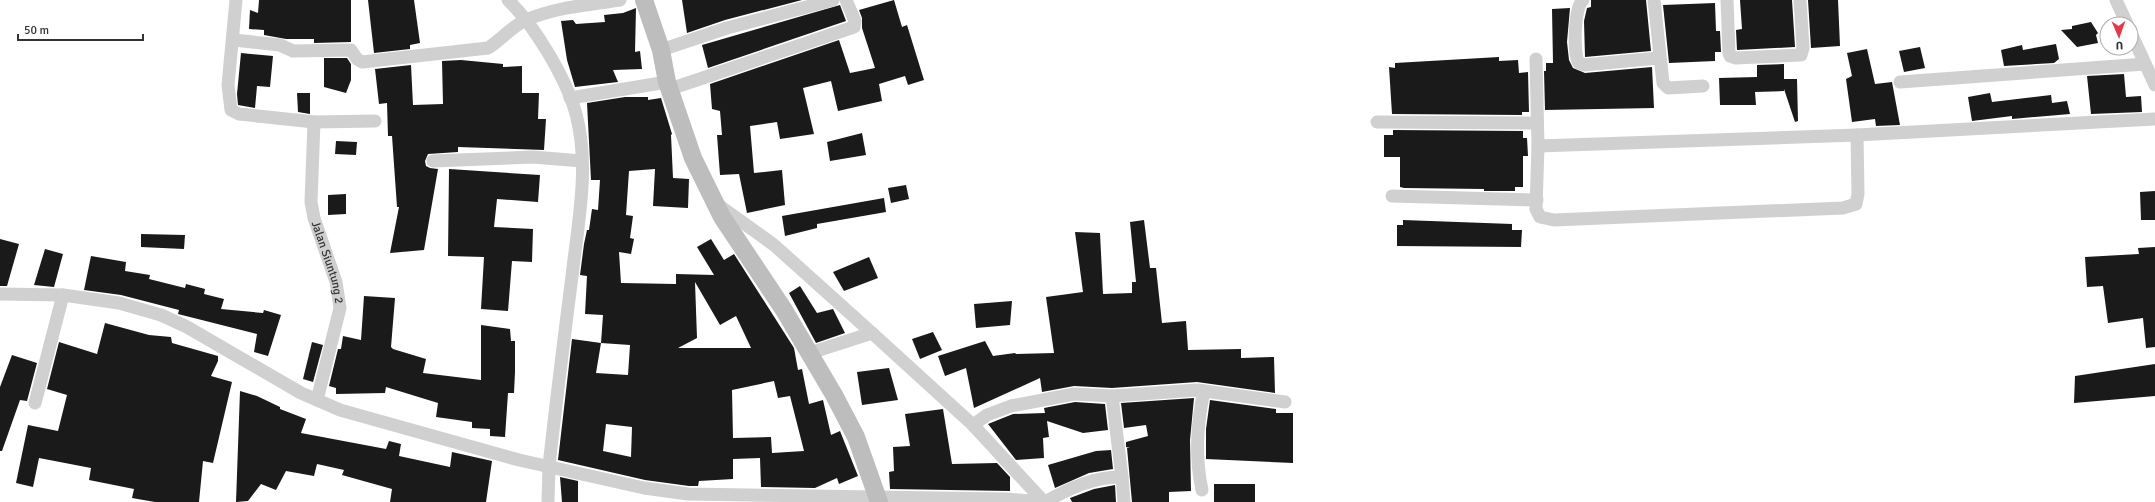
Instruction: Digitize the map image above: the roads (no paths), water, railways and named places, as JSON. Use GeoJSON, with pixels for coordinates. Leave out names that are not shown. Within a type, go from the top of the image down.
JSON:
{"type":"FeatureCollection","features":[{"type":"Feature","properties":{"kind":"street"},"geometry":{"type":"LineString","coordinates":[[236,0],[234,40],[228,85],[231,110],[239,114],[314,122],[375,121]]}},
{"type":"Feature","properties":{"kind":"street"},"geometry":{"type":"LineString","coordinates":[[508,0],[520,24],[545,47],[560,74],[570,98],[576,114],[578,160],[582,189],[544,465],[548,502]]}},
{"type":"Feature","properties":{"kind":"street"},"geometry":{"type":"LineString","coordinates":[[234,40],[280,45],[293,51],[348,50],[353,52],[357,59],[362,62],[488,48],[503,39],[520,24],[551,11],[620,0]]}},
{"type":"Feature","properties":{"kind":"street"},"geometry":{"type":"LineString","coordinates":[[644,0],[670,47],[679,84],[691,152],[722,217],[784,310],[834,395],[856,437],[878,500]]}},
{"type":"Feature","properties":{"kind":"street"},"geometry":{"type":"LineString","coordinates":[[670,47],[726,28],[833,0]]}},
{"type":"Feature","properties":{"kind":"street"},"geometry":{"type":"LineString","coordinates":[[570,98],[679,84],[854,27],[855,21],[846,0]]}},
{"type":"Feature","properties":{"kind":"street"},"geometry":{"type":"LineString","coordinates":[[1583,0],[1580,2],[1577,9],[1576,53],[1579,63],[1584,65],[1659,58]]}},
{"type":"Feature","properties":{"kind":"street"},"geometry":{"type":"LineString","coordinates":[[1654,0],[1661,79],[1665,87],[1703,86]]}},
{"type":"Feature","properties":{"kind":"street"},"geometry":{"type":"LineString","coordinates":[[1727,0],[1729,53],[1730,56],[1736,58],[1801,55],[1803,48],[1800,0]]}},
{"type":"Feature","properties":{"kind":"street"},"geometry":{"type":"LineString","coordinates":[[2116,0],[2123,16]]}},
{"type":"Feature","properties":{"kind":"street"},"geometry":{"type":"LineString","coordinates":[[2139,51],[2154,80]]}},
{"type":"Feature","properties":{"kind":"street"},"geometry":{"type":"LineString","coordinates":[[1536,59],[1538,146],[1536,209],[1540,217],[1554,220],[1843,208],[1856,204],[1858,194],[1857,134]]}},
{"type":"Feature","properties":{"kind":"street"},"geometry":{"type":"LineString","coordinates":[[1900,82],[2145,64]]}},
{"type":"Feature","properties":{"kind":"street"},"geometry":{"type":"LineString","coordinates":[[1538,146],[1857,134],[2155,119]]}},
{"type":"Feature","properties":{"kind":"street","name":"Jalan Siuntung 2"},"geometry":{"type":"LineString","coordinates":[[314,122],[311,202],[314,218],[336,282],[340,308],[316,400]]}},
{"type":"Feature","properties":{"kind":"street"},"geometry":{"type":"LineString","coordinates":[[1377,122],[1537,123]]}},
{"type":"Feature","properties":{"kind":"street"},"geometry":{"type":"LineString","coordinates":[[433,161],[533,157],[578,160]]}},
{"type":"Feature","properties":{"kind":"street"},"geometry":{"type":"LineString","coordinates":[[1392,196],[1537,200]]}},
{"type":"Feature","properties":{"kind":"street"},"geometry":{"type":"LineString","coordinates":[[716,203],[774,245],[872,333],[980,420],[1049,500]]}},
{"type":"Feature","properties":{"kind":"street"},"geometry":{"type":"LineString","coordinates":[[0,294],[63,295],[119,303],[161,315],[187,327],[316,400],[340,410],[519,460],[644,488],[688,494],[878,500],[1049,500],[1092,480],[1108,477],[1122,477]]}},
{"type":"Feature","properties":{"kind":"street"},"geometry":{"type":"LineString","coordinates":[[35,404],[63,295]]}},
{"type":"Feature","properties":{"kind":"street"},"geometry":{"type":"LineString","coordinates":[[810,354],[872,333]]}},
{"type":"Feature","properties":{"kind":"street"},"geometry":{"type":"LineString","coordinates":[[980,420],[1010,406],[1068,394],[1112,396],[1204,391],[1222,395],[1285,402]]}},
{"type":"Feature","properties":{"kind":"street"},"geometry":{"type":"LineString","coordinates":[[1202,490],[1198,456],[1201,406],[1204,391]]}},
{"type":"Feature","properties":{"kind":"street"},"geometry":{"type":"LineString","coordinates":[[1112,396],[1124,502]]}}]}
